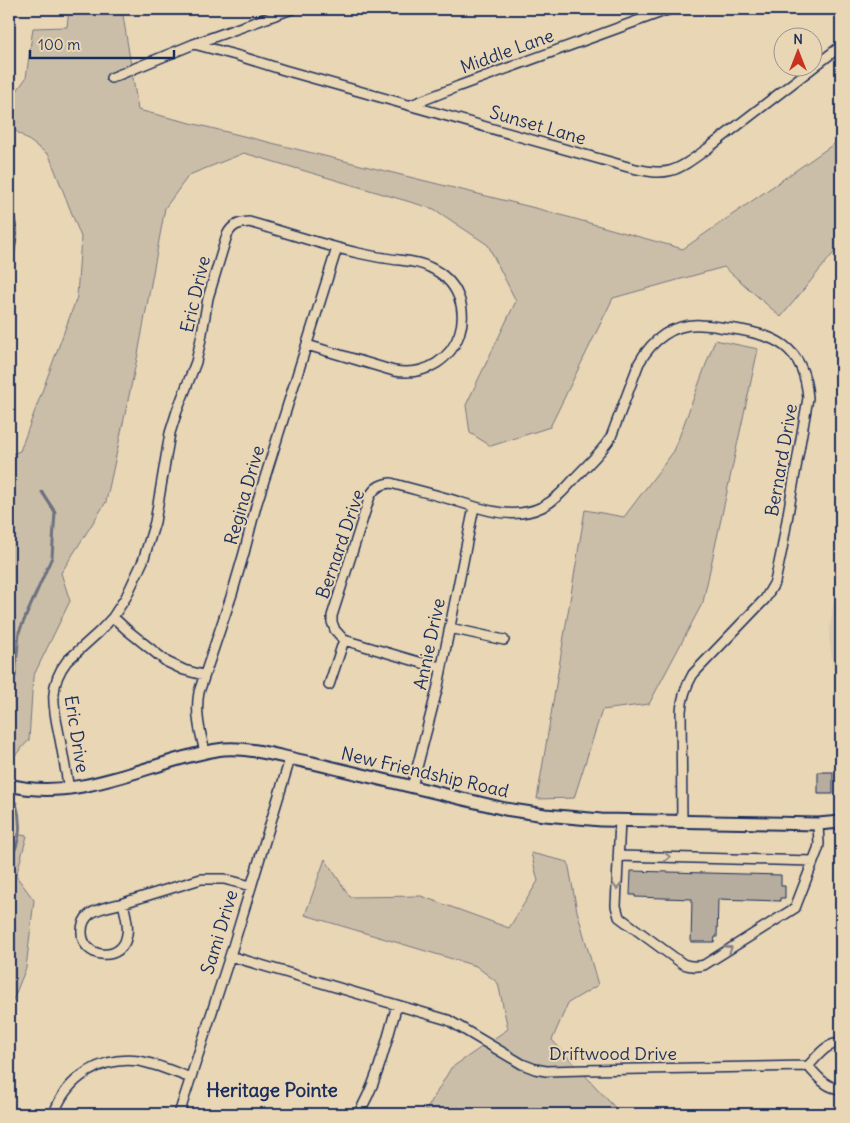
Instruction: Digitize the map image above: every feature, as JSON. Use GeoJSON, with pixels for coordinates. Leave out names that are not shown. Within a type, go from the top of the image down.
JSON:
{"type":"FeatureCollection","features":[{"type":"Feature","properties":{"kind":"street"},"geometry":{"type":"LineString","coordinates":[[110,78],[194,44],[292,9]]}},
{"type":"Feature","properties":{"kind":"street","name":"Middle Lane"},"geometry":{"type":"LineString","coordinates":[[411,105],[670,9]]}},
{"type":"Feature","properties":{"kind":"street","name":"Sunset Lane"},"geometry":{"type":"LineString","coordinates":[[194,44],[628,168],[661,173],[669,172],[693,159],[841,46]]}},
{"type":"Feature","properties":{"kind":"street"},"geometry":{"type":"LineString","coordinates":[[9,216],[12,234],[9,253]]}},
{"type":"Feature","properties":{"kind":"street","name":"Eric Drive"},"geometry":{"type":"LineString","coordinates":[[69,789],[53,704],[55,683],[67,661],[113,618],[134,584],[151,538],[170,432],[176,411],[196,362],[210,291],[227,234],[230,230],[235,225],[249,222],[337,248],[429,266],[448,280],[459,299],[462,315],[461,330],[454,348],[430,368],[408,372],[394,371],[307,345]]}},
{"type":"Feature","properties":{"kind":"street","name":"Regina Drive"},"geometry":{"type":"LineString","coordinates":[[205,752],[197,710],[203,675],[232,594],[256,506],[337,248]]}},
{"type":"Feature","properties":{"kind":"street","name":"Bernard Drive"},"geometry":{"type":"LineString","coordinates":[[344,640],[335,630],[332,616],[370,496],[376,488],[391,483],[474,507],[502,513],[517,514],[530,512],[556,498],[599,454],[611,437],[644,353],[653,342],[667,332],[681,327],[702,324],[763,334],[780,342],[789,350],[800,365],[807,384],[808,403],[782,549],[775,582],[764,599],[693,674],[685,689],[681,702],[682,821]]}},
{"type":"Feature","properties":{"kind":"street","name":"Annie Drive"},"geometry":{"type":"LineString","coordinates":[[412,787],[450,628],[474,507]]}},
{"type":"Feature","properties":{"kind":"street"},"geometry":{"type":"LineString","coordinates":[[113,618],[167,662],[184,670],[203,675]]}},
{"type":"Feature","properties":{"kind":"street"},"geometry":{"type":"LineString","coordinates":[[450,628],[504,640]]}},
{"type":"Feature","properties":{"kind":"street"},"geometry":{"type":"LineString","coordinates":[[329,686],[344,640],[441,667]]}},
{"type":"Feature","properties":{"kind":"street","name":"New Friendship Road"},"geometry":{"type":"LineString","coordinates":[[9,785],[34,790],[69,789],[97,783],[205,752],[225,749],[249,750],[268,752],[290,759],[318,764],[505,810],[569,818],[818,824],[841,822]]}},
{"type":"Feature","properties":{"kind":"street","name":"Sami Drive"},"geometry":{"type":"LineString","coordinates":[[179,1114],[230,956],[290,759]]}},
{"type":"Feature","properties":{"kind":"street"},"geometry":{"type":"LineString","coordinates":[[620,820],[616,906],[619,917],[684,964],[698,967],[795,908],[819,844],[818,824]]}},
{"type":"Feature","properties":{"kind":"street"},"geometry":{"type":"LineString","coordinates":[[618,856],[813,860]]}},
{"type":"Feature","properties":{"kind":"street"},"geometry":{"type":"LineString","coordinates":[[123,903],[128,934],[126,941],[117,951],[108,955],[92,951],[83,941],[82,927],[88,915],[95,911],[201,879],[224,879],[251,886]]}},
{"type":"Feature","properties":{"kind":"street","name":"Driftwood Drive"},"geometry":{"type":"LineString","coordinates":[[230,956],[448,1020],[522,1064],[540,1070],[808,1066]]}},
{"type":"Feature","properties":{"kind":"street"},"geometry":{"type":"LineString","coordinates":[[358,1114],[366,1102],[375,1080],[397,1005]]}},
{"type":"Feature","properties":{"kind":"street"},"geometry":{"type":"LineString","coordinates":[[841,1043],[826,1047],[808,1066],[828,1086],[841,1089]]}},
{"type":"Feature","properties":{"kind":"street"},"geometry":{"type":"LineString","coordinates":[[54,1114],[61,1098],[74,1082],[85,1072],[110,1062],[139,1061],[191,1078]]}},
{"type":"Feature","properties":{"kind":"shaded area"},"geometry":{"type":"Polygon","coordinates":[[[69,9],[122,9],[138,110],[539,209],[683,249],[841,139],[841,244],[781,317],[724,267],[613,298],[550,427],[491,446],[470,433],[466,405],[516,301],[488,245],[434,209],[244,153],[189,175],[165,208],[138,354],[106,502],[61,573],[70,601],[33,677],[29,740],[9,762],[9,539],[13,521],[9,515],[9,455],[20,451],[77,297],[81,237],[49,155],[9,126],[9,102],[26,78],[33,28],[67,27],[69,9]]]}},
{"type":"Feature","properties":{"kind":"shaded area"},"geometry":{"type":"Polygon","coordinates":[[[715,340],[758,349],[703,602],[649,704],[602,710],[574,798],[537,799],[585,510],[624,517],[674,451],[715,340]]]}},
{"type":"Feature","properties":{"kind":"shaded area"},"geometry":{"type":"Polygon","coordinates":[[[841,544],[841,732],[829,636],[841,544]]]}},
{"type":"Feature","properties":{"kind":"shaded area"},"geometry":{"type":"Polygon","coordinates":[[[9,833],[27,836],[16,876],[34,900],[26,968],[9,1010],[9,833]]]}},
{"type":"Feature","properties":{"kind":"shaded area"},"geometry":{"type":"Polygon","coordinates":[[[531,853],[568,862],[577,911],[598,985],[568,1003],[552,1040],[621,1114],[424,1114],[451,1068],[508,1029],[498,983],[476,966],[305,915],[325,859],[350,897],[421,896],[509,928],[538,881],[531,853]]]}},
{"type":"Feature","properties":{"kind":"building"},"geometry":{"type":"Polygon","coordinates":[[[818,772],[833,772],[833,794],[818,794],[818,772]]]}},
{"type":"Feature","properties":{"kind":"building"},"geometry":{"type":"Polygon","coordinates":[[[631,871],[781,875],[781,886],[785,886],[785,898],[780,898],[780,901],[718,899],[717,937],[715,937],[714,942],[691,942],[692,899],[635,897],[635,895],[630,895],[631,871]]]}},
{"type":"Feature","properties":{"kind":"waterway"},"geometry":{"type":"LineString","coordinates":[[9,684],[15,676],[19,632],[52,557],[55,512],[42,492]]}},
{"type":"Feature","properties":{"kind":"waterway"},"geometry":{"type":"LineString","coordinates":[[9,758],[11,763]]}},
{"type":"Feature","properties":{"kind":"waterway"},"geometry":{"type":"LineString","coordinates":[[9,858],[16,846],[19,832],[19,817],[16,803]]}},
{"type":"Feature","properties":{"kind":"district","name":"Heritage Pointe"},"geometry":{"type":"Point","coordinates":[272,1090]}}]}
